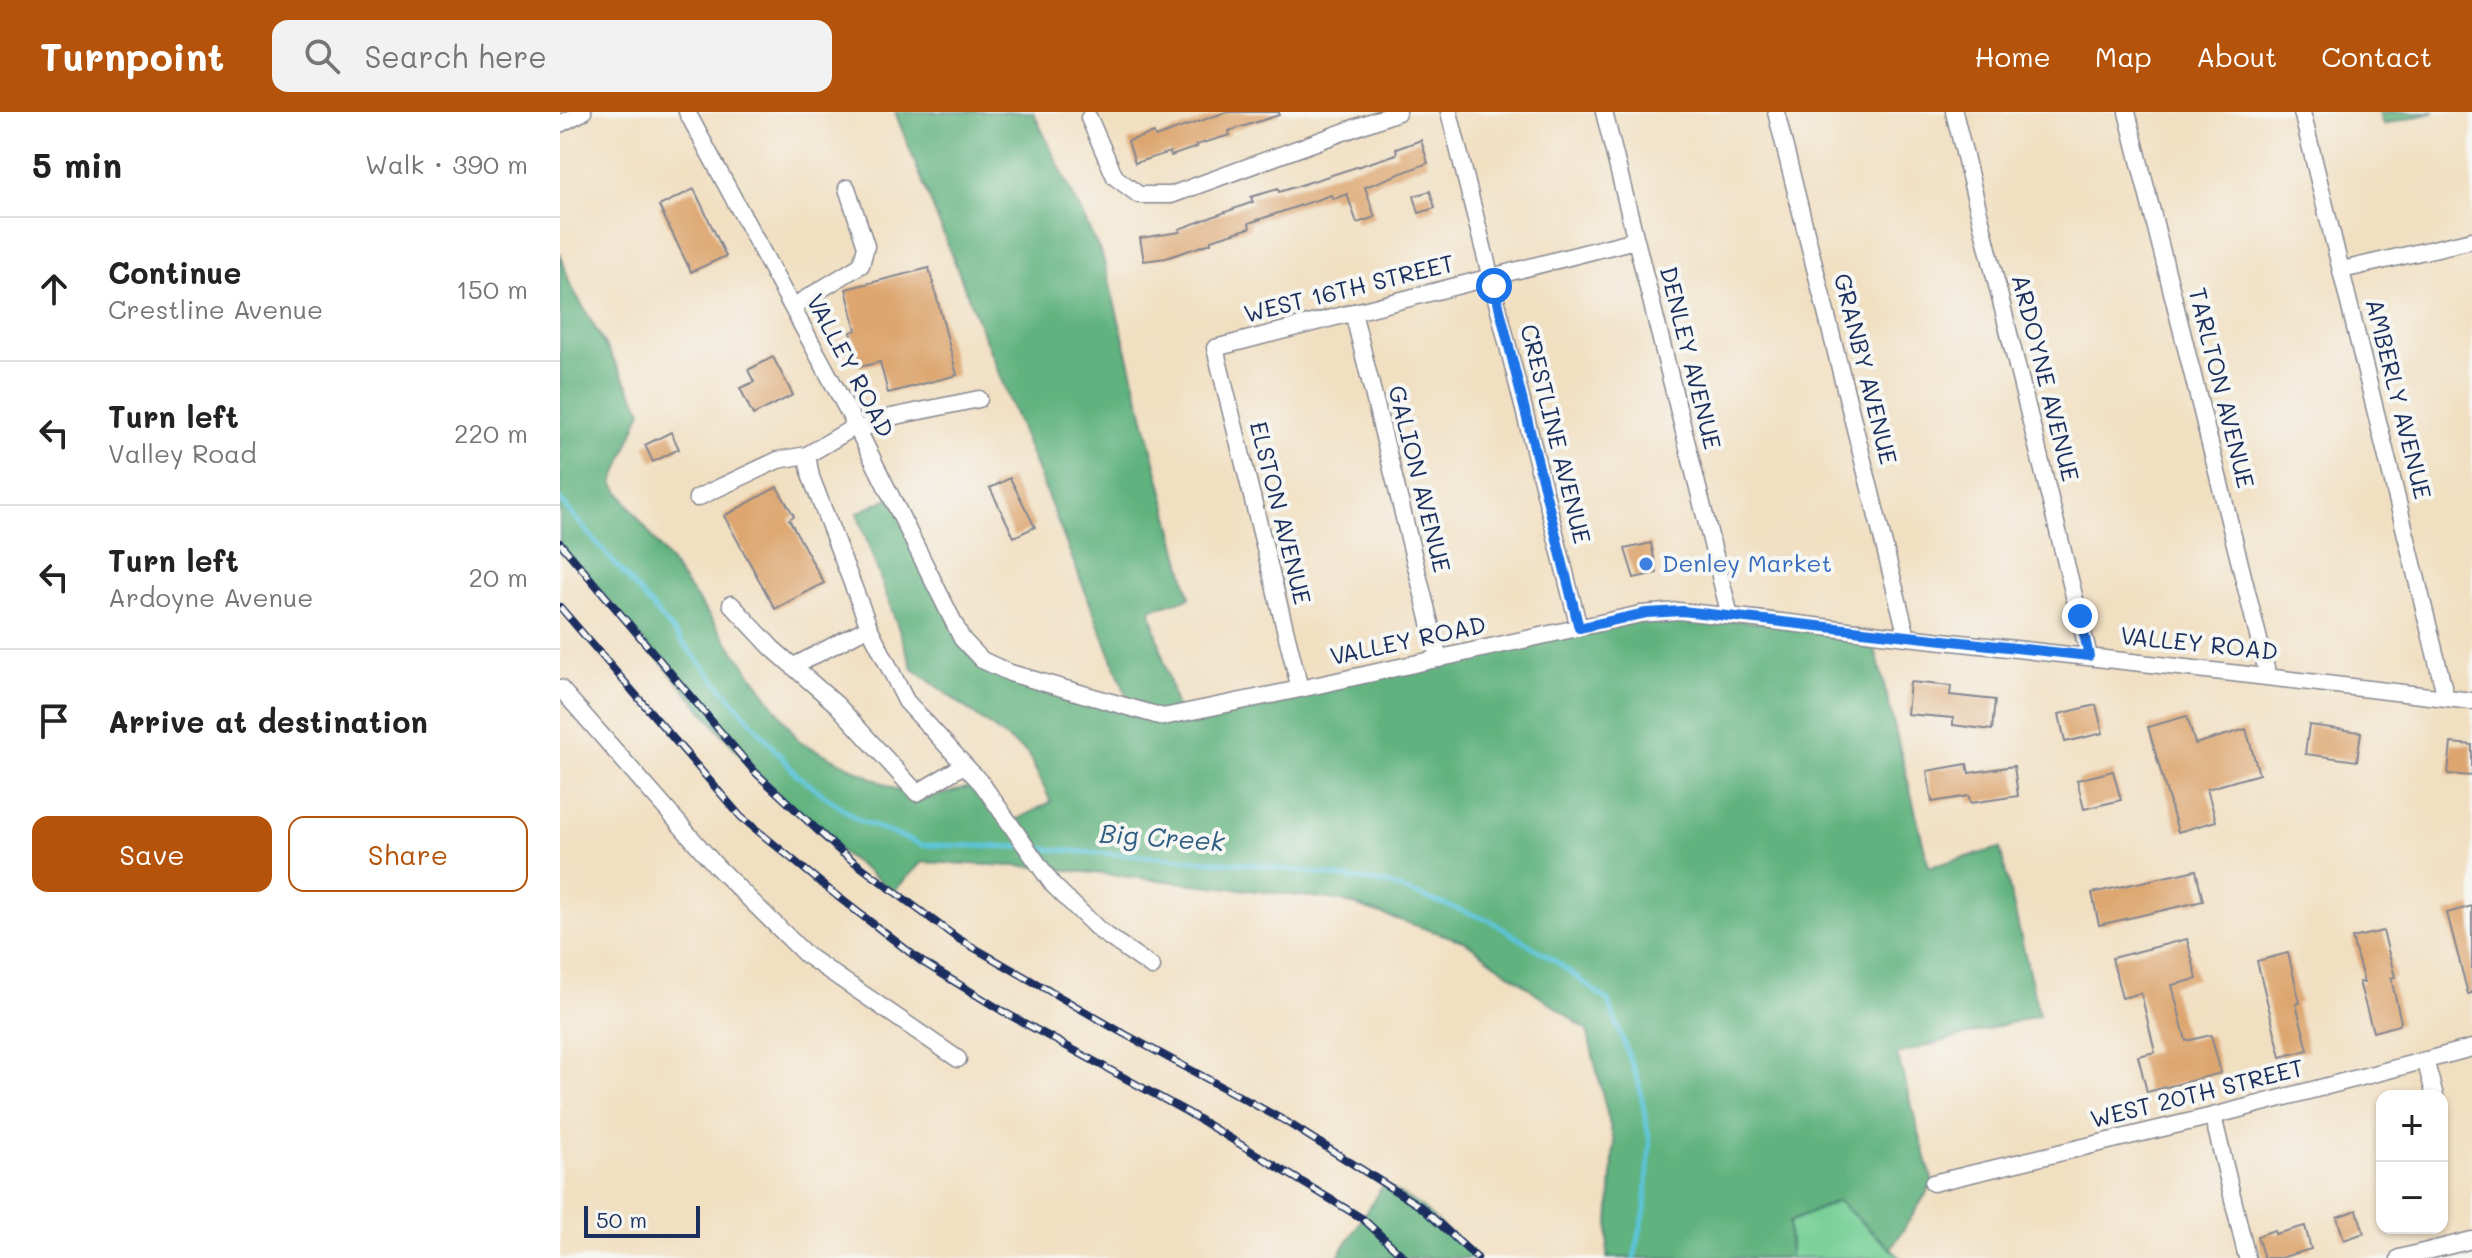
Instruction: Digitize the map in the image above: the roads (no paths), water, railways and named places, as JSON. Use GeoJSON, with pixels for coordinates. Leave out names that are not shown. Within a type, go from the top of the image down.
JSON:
{"type":"FeatureCollection","features":[{"type":"Feature","properties":{"kind":"street"},"geometry":{"type":"LineString","coordinates":[[560,124],[583,112]]}},
{"type":"Feature","properties":{"kind":"street","name":"VALLEY ROAD"},"geometry":{"type":"LineString","coordinates":[[687,112],[857,428],[962,639],[982,660],[1010,673],[1163,717],[1646,613],[1678,611],[2472,701]]}},
{"type":"Feature","properties":{"kind":"street"},"geometry":{"type":"LineString","coordinates":[[1089,118],[1115,177],[1139,195],[1171,195],[1398,112]]}},
{"type":"Feature","properties":{"kind":"street","name":"CRESTLINE AVENUE"},"geometry":{"type":"LineString","coordinates":[[1449,112],[1579,628]]}},
{"type":"Feature","properties":{"kind":"street","name":"DENLEY AVENUE"},"geometry":{"type":"LineString","coordinates":[[1604,112],[1730,616]]}},
{"type":"Feature","properties":{"kind":"street","name":"GRANBY AVENUE"},"geometry":{"type":"LineString","coordinates":[[1776,112],[1907,637]]}},
{"type":"Feature","properties":{"kind":"street","name":"ARDOYNE AVENUE"},"geometry":{"type":"LineString","coordinates":[[1954,112],[2089,656]]}},
{"type":"Feature","properties":{"kind":"street","name":"TARLTON AVENUE"},"geometry":{"type":"LineString","coordinates":[[2127,112],[2268,676]]}},
{"type":"Feature","properties":{"kind":"street","name":"AMBERLY AVENUE"},"geometry":{"type":"LineString","coordinates":[[2302,112],[2446,698]]}},
{"type":"Feature","properties":{"kind":"street"},"geometry":{"type":"LineString","coordinates":[[792,307],[861,265],[866,246],[847,188]]}},
{"type":"Feature","properties":{"kind":"street","name":"WEST 16TH STREET"},"geometry":{"type":"LineString","coordinates":[[1215,348],[1635,240]]}},
{"type":"Feature","properties":{"kind":"street"},"geometry":{"type":"LineString","coordinates":[[2342,270],[2472,240]]}},
{"type":"Feature","properties":{"kind":"street","name":"GALION AVENUE"},"geometry":{"type":"LineString","coordinates":[[1353,312],[1439,659]]}},
{"type":"Feature","properties":{"kind":"street","name":"ELSTON AVENUE"},"geometry":{"type":"LineString","coordinates":[[1215,348],[1300,689]]}},
{"type":"Feature","properties":{"kind":"street"},"geometry":{"type":"LineString","coordinates":[[697,498],[778,460],[807,455],[857,428],[891,417],[979,399]]}},
{"type":"Feature","properties":{"kind":"street"},"geometry":{"type":"LineString","coordinates":[[807,455],[811,477],[869,627],[906,701],[982,784],[1053,885],[1099,930],[1152,967]]}},
{"type":"Feature","properties":{"kind":"street"},"geometry":{"type":"LineString","coordinates":[[731,604],[772,648],[837,705],[917,793],[964,765]]}},
{"type":"Feature","properties":{"kind":"street"},"geometry":{"type":"LineString","coordinates":[[794,666],[869,627]]}},
{"type":"Feature","properties":{"kind":"street"},"geometry":{"type":"LineString","coordinates":[[560,688],[717,867],[806,955],[958,1059]]}},
{"type":"Feature","properties":{"kind":"street","name":"WEST 20TH STREET"},"geometry":{"type":"LineString","coordinates":[[1933,1183],[2213,1116],[2472,1048]]}},
{"type":"Feature","properties":{"kind":"street"},"geometry":{"type":"LineString","coordinates":[[2425,1060],[2433,1090]]}},
{"type":"Feature","properties":{"kind":"street"},"geometry":{"type":"LineString","coordinates":[[2213,1116],[2247,1258]]}},
{"type":"Feature","properties":{"kind":"street"},"geometry":{"type":"LineString","coordinates":[[2399,1258],[2450,1252],[2472,1240]]}},
{"type":"Feature","properties":{"kind":"waterway","name":"Big Creek"},"geometry":{"type":"LineString","coordinates":[[560,500],[797,775],[858,820],[922,845],[1022,847]]}},
{"type":"Feature","properties":{"kind":"waterway","name":"Big Creek"},"geometry":{"type":"LineString","coordinates":[[1032,848],[1249,864],[1384,883],[1491,921],[1557,962],[1608,1001],[1639,1083],[1650,1143],[1645,1210],[1634,1258]]}},
{"type":"Feature","properties":{"kind":"railway"},"geometry":{"type":"LineString","coordinates":[[560,543],[755,772],[841,852],[957,938],[1285,1121],[1421,1207],[1477,1258]]}},
{"type":"Feature","properties":{"kind":"railway"},"geometry":{"type":"LineString","coordinates":[[560,607],[741,817],[921,961],[1004,1012],[1187,1112],[1363,1219],[1405,1258]]}},
{"type":"Feature","properties":{"kind":"place","name":"Denley Market"},"geometry":{"type":"Point","coordinates":[1646,564]}}]}
